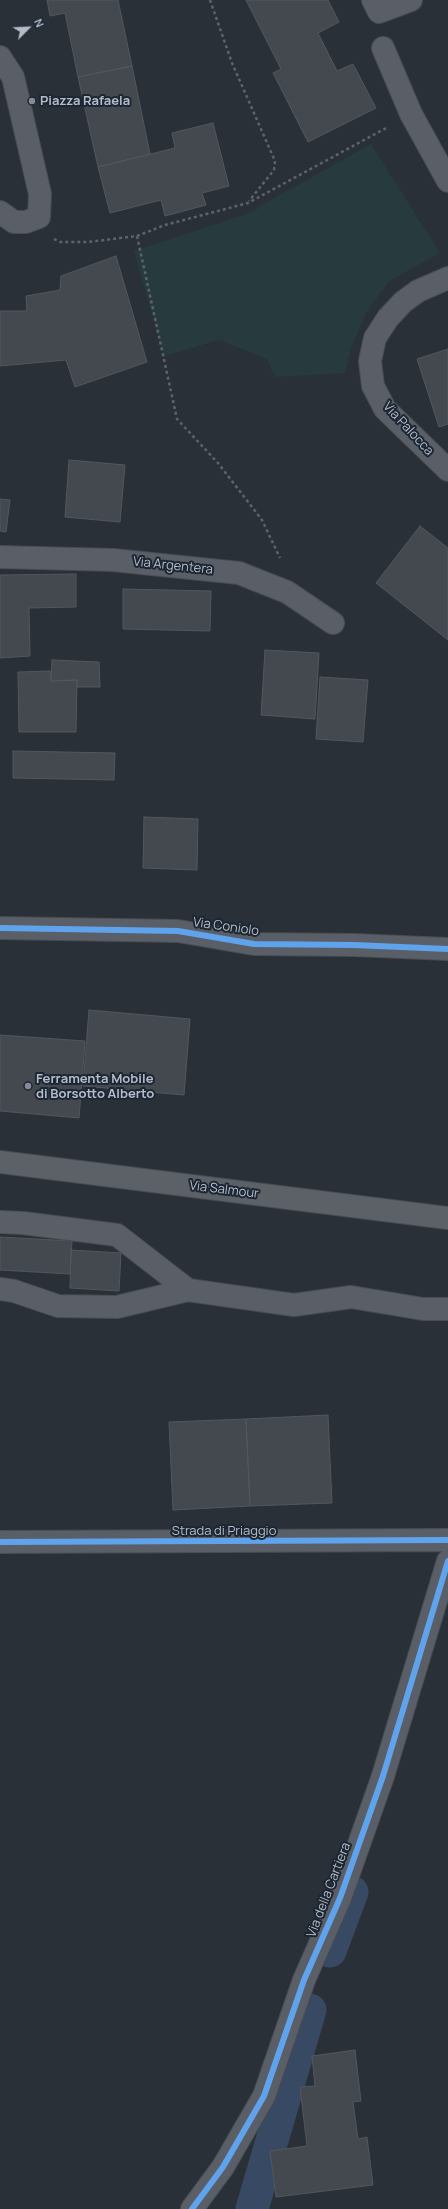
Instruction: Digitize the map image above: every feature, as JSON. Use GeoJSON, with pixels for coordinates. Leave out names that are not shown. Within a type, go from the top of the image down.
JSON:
{"type":"FeatureCollection","features":[{"type":"Feature","properties":{"kind":"main road","name":"Via Salmour"},"geometry":{"type":"LineString","coordinates":[[0,1162],[448,1218]]}},
{"type":"Feature","properties":{"kind":"street"},"geometry":{"type":"LineString","coordinates":[[373,0],[379,12],[411,0]]}},
{"type":"Feature","properties":{"kind":"street"},"geometry":{"type":"LineString","coordinates":[[383,48],[411,114],[448,181]]}},
{"type":"Feature","properties":{"kind":"street"},"geometry":{"type":"LineString","coordinates":[[0,57],[13,77],[40,194],[39,217],[26,222],[14,222],[0,212]]}},
{"type":"Feature","properties":{"kind":"street","name":"Via Palocca"},"geometry":{"type":"LineString","coordinates":[[448,278],[418,291],[393,312],[375,338],[370,361],[373,386],[385,408],[448,470]]}},
{"type":"Feature","properties":{"kind":"street","name":"Via Argentera"},"geometry":{"type":"LineString","coordinates":[[0,557],[113,560],[239,574],[287,592],[333,623]]}},
{"type":"Feature","properties":{"kind":"street","name":"Via Coniolo"},"geometry":{"type":"LineString","coordinates":[[0,928],[178,931],[254,944],[354,945],[448,949]]}},
{"type":"Feature","properties":{"kind":"street"},"geometry":{"type":"LineString","coordinates":[[0,1222],[23,1223],[117,1235],[188,1290]]}},
{"type":"Feature","properties":{"kind":"street"},"geometry":{"type":"LineString","coordinates":[[0,1289],[14,1291],[58,1306],[117,1307],[188,1290],[294,1305],[351,1297],[422,1309],[448,1309]]}},
{"type":"Feature","properties":{"kind":"street","name":"Strada di Priaggio"},"geometry":{"type":"LineString","coordinates":[[0,1542],[448,1540]]}},
{"type":"Feature","properties":{"kind":"street","name":"Via della Cartiera"},"geometry":{"type":"LineString","coordinates":[[192,2209],[223,2167],[264,2096],[304,1980],[340,1898],[383,1776],[448,1561]]}},
{"type":"Feature","properties":{"kind":"path"},"geometry":{"type":"LineString","coordinates":[[210,0],[232,63],[275,160],[274,170],[248,203]]}},
{"type":"Feature","properties":{"kind":"path"},"geometry":{"type":"LineString","coordinates":[[39,217],[49,236],[60,242],[88,242],[137,236],[165,225],[248,203],[295,179],[411,114]]}},
{"type":"Feature","properties":{"kind":"path"},"geometry":{"type":"LineString","coordinates":[[137,236],[177,419],[218,463],[262,520],[287,572],[287,592]]}},
{"type":"Feature","properties":{"kind":"green space"},"geometry":{"type":"Polygon","coordinates":[[[371,144],[440,253],[389,281],[366,313],[351,348],[345,373],[275,377],[267,359],[219,340],[164,356],[134,251],[253,212],[262,205],[371,144]]]}},
{"type":"Feature","properties":{"kind":"building"},"geometry":{"type":"Polygon","coordinates":[[[47,0],[118,0],[132,66],[78,77],[65,13],[50,16],[47,0]]]}},
{"type":"Feature","properties":{"kind":"building"},"geometry":{"type":"Polygon","coordinates":[[[246,0],[328,0],[339,22],[318,33],[337,71],[353,64],[376,108],[308,142],[273,73],[281,69],[246,0]]]}},
{"type":"Feature","properties":{"kind":"building"},"geometry":{"type":"Polygon","coordinates":[[[132,66],[150,154],[98,167],[78,77],[132,66]]]}},
{"type":"Feature","properties":{"kind":"building"},"geometry":{"type":"Polygon","coordinates":[[[213,123],[229,186],[202,193],[206,205],[165,216],[161,200],[110,213],[98,167],[175,148],[172,133],[213,123]]]}},
{"type":"Feature","properties":{"kind":"building"},"geometry":{"type":"Polygon","coordinates":[[[116,256],[147,362],[75,387],[66,360],[0,366],[0,311],[27,311],[26,296],[60,290],[61,276],[116,256]]]}},
{"type":"Feature","properties":{"kind":"building"},"geometry":{"type":"Polygon","coordinates":[[[448,349],[448,424],[439,427],[417,359],[448,349]]]}},
{"type":"Feature","properties":{"kind":"building"},"geometry":{"type":"Polygon","coordinates":[[[69,460],[125,465],[120,522],[65,517],[69,460]]]}},
{"type":"Feature","properties":{"kind":"building"},"geometry":{"type":"Polygon","coordinates":[[[0,499],[10,500],[6,532],[0,531],[0,499]]]}},
{"type":"Feature","properties":{"kind":"building"},"geometry":{"type":"Polygon","coordinates":[[[420,526],[448,548],[448,640],[376,583],[420,526]]]}},
{"type":"Feature","properties":{"kind":"building"},"geometry":{"type":"Polygon","coordinates":[[[76,574],[76,607],[29,608],[30,656],[0,658],[0,575],[76,574]]]}},
{"type":"Feature","properties":{"kind":"building"},"geometry":{"type":"Polygon","coordinates":[[[123,589],[211,591],[210,631],[123,629],[123,589]]]}},
{"type":"Feature","properties":{"kind":"building"},"geometry":{"type":"Polygon","coordinates":[[[265,650],[319,653],[315,719],[261,715],[265,650]]]}},
{"type":"Feature","properties":{"kind":"building"},"geometry":{"type":"Polygon","coordinates":[[[52,660],[99,662],[100,687],[77,687],[77,680],[51,681],[52,660]]]}},
{"type":"Feature","properties":{"kind":"building"},"geometry":{"type":"Polygon","coordinates":[[[50,671],[51,681],[77,680],[76,732],[19,732],[18,672],[50,671]]]}},
{"type":"Feature","properties":{"kind":"building"},"geometry":{"type":"Polygon","coordinates":[[[320,677],[368,680],[363,742],[316,739],[320,677]]]}},
{"type":"Feature","properties":{"kind":"building"},"geometry":{"type":"Polygon","coordinates":[[[13,751],[115,753],[114,780],[13,778],[13,751]]]}},
{"type":"Feature","properties":{"kind":"building"},"geometry":{"type":"Polygon","coordinates":[[[144,817],[198,819],[197,870],[143,868],[144,817]]]}},
{"type":"Feature","properties":{"kind":"building"},"geometry":{"type":"Polygon","coordinates":[[[89,1010],[190,1019],[184,1095],[83,1086],[89,1010]]]}},
{"type":"Feature","properties":{"kind":"building"},"geometry":{"type":"Polygon","coordinates":[[[0,1035],[85,1041],[79,1118],[0,1111],[0,1035]]]}},
{"type":"Feature","properties":{"kind":"building"},"geometry":{"type":"Polygon","coordinates":[[[0,1237],[72,1241],[70,1274],[0,1270],[0,1237]]]}},
{"type":"Feature","properties":{"kind":"building"},"geometry":{"type":"Polygon","coordinates":[[[71,1250],[121,1253],[119,1291],[70,1288],[71,1250]]]}},
{"type":"Feature","properties":{"kind":"building"},"geometry":{"type":"Polygon","coordinates":[[[328,1415],[332,1503],[250,1506],[246,1419],[328,1415]]]}},
{"type":"Feature","properties":{"kind":"building"},"geometry":{"type":"Polygon","coordinates":[[[246,1419],[250,1506],[173,1510],[169,1422],[246,1419]]]}},
{"type":"Feature","properties":{"kind":"building"},"geometry":{"type":"Polygon","coordinates":[[[355,2050],[361,2101],[353,2102],[358,2139],[367,2137],[373,2185],[276,2197],[270,2151],[307,2146],[300,2087],[315,2086],[312,2056],[355,2050]]]}},
{"type":"Feature","properties":{"kind":"waterway"},"geometry":{"type":"LineString","coordinates":[[330,1951],[352,1892]]}},
{"type":"Feature","properties":{"kind":"waterway"},"geometry":{"type":"LineString","coordinates":[[252,2209],[310,2010]]}},
{"type":"Feature","properties":{"kind":"cycle path"},"geometry":{"type":"LineString","coordinates":[[0,928],[178,931],[254,944],[354,945],[448,949]]}},
{"type":"Feature","properties":{"kind":"cycle path"},"geometry":{"type":"LineString","coordinates":[[0,1542],[448,1540]]}},
{"type":"Feature","properties":{"kind":"cycle path"},"geometry":{"type":"LineString","coordinates":[[192,2209],[223,2167],[264,2096],[304,1980],[340,1898],[383,1776],[448,1561]]}},
{"type":"Feature","properties":{"kind":"place","name":"Piazza Rafaela"},"geometry":{"type":"Point","coordinates":[32,101]}},
{"type":"Feature","properties":{"kind":"place","name":"Ferramenta Mobile di Borsotto Alberto"},"geometry":{"type":"Point","coordinates":[28,1086]}}]}
